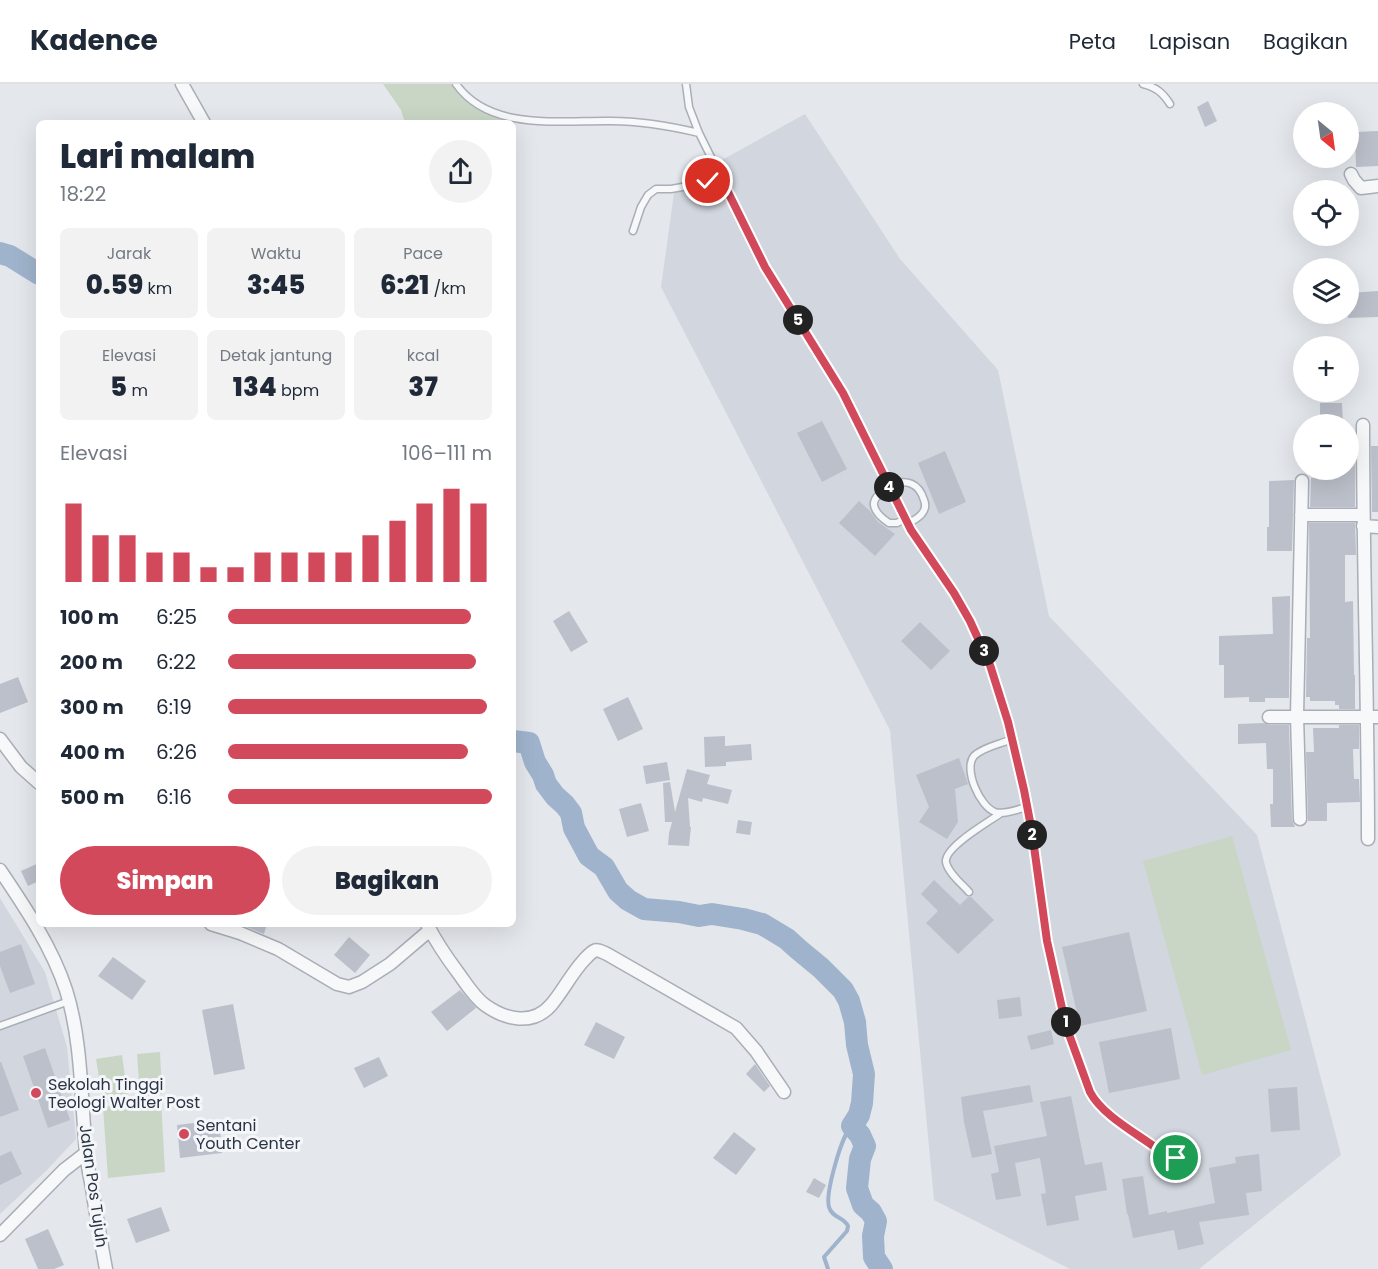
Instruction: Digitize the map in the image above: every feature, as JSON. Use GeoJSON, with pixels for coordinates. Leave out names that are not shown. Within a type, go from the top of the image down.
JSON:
{"type":"FeatureCollection","features":[{"type":"Feature","properties":{"kind":"street"},"geometry":{"type":"LineString","coordinates":[[182,84],[202,120]]}},
{"type":"Feature","properties":{"kind":"street"},"geometry":{"type":"LineString","coordinates":[[1351,174],[1361,188],[1378,186]]}},
{"type":"Feature","properties":{"kind":"street"},"geometry":{"type":"LineString","coordinates":[[1363,425],[1363,521],[1373,717],[1368,839]]}},
{"type":"Feature","properties":{"kind":"street"},"geometry":{"type":"LineString","coordinates":[[1299,819],[1297,716],[1302,481]]}},
{"type":"Feature","properties":{"kind":"street"},"geometry":{"type":"LineString","coordinates":[[1301,515],[1363,521],[1378,527]]}},
{"type":"Feature","properties":{"kind":"street"},"geometry":{"type":"LineString","coordinates":[[1269,717],[1373,717]]}},
{"type":"Feature","properties":{"kind":"street"},"geometry":{"type":"LineString","coordinates":[[0,739],[21,767],[36,780]]}},
{"type":"Feature","properties":{"kind":"street","name":"Jalan Pos Tujuh"},"geometry":{"type":"LineString","coordinates":[[0,870],[36,927]]}},
{"type":"Feature","properties":{"kind":"street","name":"Jalan Pos Tujuh"},"geometry":{"type":"LineString","coordinates":[[36,927],[59,970],[74,1025],[86,1153],[106,1269]]}},
{"type":"Feature","properties":{"kind":"street"},"geometry":{"type":"LineString","coordinates":[[221,927],[278,949],[337,984],[349,987],[362,982],[390,964],[428,927],[437,944],[477,998],[499,1013],[522,1019],[531,1019],[550,1006],[573,973],[593,951],[598,950],[735,1028],[752,1046],[784,1092]]}},
{"type":"Feature","properties":{"kind":"street"},"geometry":{"type":"LineString","coordinates":[[0,1235],[64,1170],[86,1153]]}},
{"type":"Feature","properties":{"kind":"lane"},"geometry":{"type":"LineString","coordinates":[[456,84],[467,97],[485,109],[509,117],[551,122],[651,123],[699,133]]}},
{"type":"Feature","properties":{"kind":"lane"},"geometry":{"type":"LineString","coordinates":[[686,84],[689,107],[699,133],[765,267],[843,393],[906,521],[954,593],[990,665],[1012,739],[1027,807],[1047,941],[1066,1026],[1095,1101],[1156,1148]]}},
{"type":"Feature","properties":{"kind":"lane"},"geometry":{"type":"LineString","coordinates":[[1143,84],[1153,86],[1170,104]]}},
{"type":"Feature","properties":{"kind":"lane"},"geometry":{"type":"LineString","coordinates":[[633,231],[641,207],[648,195],[656,189],[670,189],[721,178]]}},
{"type":"Feature","properties":{"kind":"lane"},"geometry":{"type":"LineString","coordinates":[[909,482],[913,483],[922,494],[926,507],[922,514],[906,521],[888,523],[875,510],[873,503],[874,499],[889,486],[909,482]]}},
{"type":"Feature","properties":{"kind":"lane"},"geometry":{"type":"LineString","coordinates":[[1000,813],[989,810],[978,794],[973,784],[971,762],[978,753],[1012,739]]}},
{"type":"Feature","properties":{"kind":"lane"},"geometry":{"type":"LineString","coordinates":[[969,892],[951,872],[946,863],[947,855],[954,845],[1000,813],[1027,807]]}},
{"type":"Feature","properties":{"kind":"lane"},"geometry":{"type":"LineString","coordinates":[[0,1026],[69,1001]]}},
{"type":"Feature","properties":{"kind":"shaded area"},"geometry":{"type":"Polygon","coordinates":[[[805,114],[900,259],[998,370],[1049,616],[1257,835],[1341,1155],[1199,1269],[1070,1269],[934,1200],[890,730],[661,287],[675,186],[805,114]]]}},
{"type":"Feature","properties":{"kind":"shaded area","name":"Sekolah Tinggi Teologi Walter Post"},"geometry":{"type":"Polygon","coordinates":[[[0,898],[45,972],[67,1047],[76,1139],[0,1214],[0,898]]]}},
{"type":"Feature","properties":{"kind":"green space"},"geometry":{"type":"Polygon","coordinates":[[[383,84],[459,84],[480,102],[507,112],[502,120],[404,120],[401,110],[383,84]]]}},
{"type":"Feature","properties":{"kind":"green space"},"geometry":{"type":"Polygon","coordinates":[[[1232,836],[1291,1050],[1202,1075],[1143,861],[1232,836]]]}},
{"type":"Feature","properties":{"kind":"green space"},"geometry":{"type":"Polygon","coordinates":[[[160,1052],[162,1094],[140,1097],[137,1054],[160,1052]]]}},
{"type":"Feature","properties":{"kind":"green space"},"geometry":{"type":"Polygon","coordinates":[[[122,1055],[128,1099],[103,1103],[96,1059],[122,1055]]]}},
{"type":"Feature","properties":{"kind":"green space"},"geometry":{"type":"Polygon","coordinates":[[[161,1099],[165,1172],[108,1178],[103,1107],[161,1099]]]}},
{"type":"Feature","properties":{"kind":"building"},"geometry":{"type":"Polygon","coordinates":[[[1208,101],[1217,121],[1205,127],[1197,107],[1208,101]]]}},
{"type":"Feature","properties":{"kind":"building"},"geometry":{"type":"Polygon","coordinates":[[[1378,131],[1378,166],[1359,167],[1359,132],[1378,131]]]}},
{"type":"Feature","properties":{"kind":"building"},"geometry":{"type":"Polygon","coordinates":[[[1378,291],[1378,317],[1359,318],[1359,292],[1378,291]]]}},
{"type":"Feature","properties":{"kind":"building"},"geometry":{"type":"Polygon","coordinates":[[[1320,403],[1342,403],[1343,414],[1320,414],[1320,403]]]}},
{"type":"Feature","properties":{"kind":"building"},"geometry":{"type":"Polygon","coordinates":[[[822,421],[847,469],[822,482],[797,433],[822,421]]]}},
{"type":"Feature","properties":{"kind":"building"},"geometry":{"type":"Polygon","coordinates":[[[1371,446],[1378,446],[1378,512],[1372,512],[1371,446]]]}},
{"type":"Feature","properties":{"kind":"building"},"geometry":{"type":"Polygon","coordinates":[[[945,451],[966,502],[939,514],[918,463],[945,451]]]}},
{"type":"Feature","properties":{"kind":"building"},"geometry":{"type":"Polygon","coordinates":[[[1294,480],[1292,551],[1267,551],[1269,481],[1294,480]]]}},
{"type":"Feature","properties":{"kind":"building"},"geometry":{"type":"Polygon","coordinates":[[[1311,480],[1355,480],[1355,507],[1310,507],[1311,480]]]}},
{"type":"Feature","properties":{"kind":"building"},"geometry":{"type":"Polygon","coordinates":[[[859,501],[878,522],[895,534],[875,556],[839,523],[859,501]]]}},
{"type":"Feature","properties":{"kind":"building"},"geometry":{"type":"Polygon","coordinates":[[[1309,523],[1355,523],[1356,555],[1345,555],[1345,602],[1353,601],[1355,709],[1339,709],[1335,701],[1310,701],[1310,697],[1306,697],[1307,638],[1310,638],[1309,523]]]}},
{"type":"Feature","properties":{"kind":"building"},"geometry":{"type":"Polygon","coordinates":[[[1290,596],[1289,698],[1265,698],[1265,702],[1249,702],[1249,697],[1224,698],[1224,665],[1219,665],[1219,636],[1273,634],[1272,597],[1290,596]]]}},
{"type":"Feature","properties":{"kind":"building"},"geometry":{"type":"Polygon","coordinates":[[[569,611],[588,642],[571,652],[553,621],[569,611]]]}},
{"type":"Feature","properties":{"kind":"building"},"geometry":{"type":"Polygon","coordinates":[[[920,622],[950,651],[931,670],[901,641],[920,622]]]}},
{"type":"Feature","properties":{"kind":"building"},"geometry":{"type":"Polygon","coordinates":[[[18,677],[28,702],[0,713],[0,684],[18,677]]]}},
{"type":"Feature","properties":{"kind":"building"},"geometry":{"type":"Polygon","coordinates":[[[628,697],[643,729],[618,741],[603,709],[628,697]]]}},
{"type":"Feature","properties":{"kind":"building"},"geometry":{"type":"Polygon","coordinates":[[[1238,724],[1289,725],[1292,819],[1295,827],[1271,827],[1273,769],[1267,769],[1266,743],[1238,744],[1238,724]]]}},
{"type":"Feature","properties":{"kind":"building"},"geometry":{"type":"Polygon","coordinates":[[[1339,725],[1359,725],[1359,749],[1353,749],[1354,779],[1359,779],[1360,802],[1327,803],[1327,821],[1308,821],[1306,752],[1314,752],[1313,728],[1339,728],[1339,725]]]}},
{"type":"Feature","properties":{"kind":"building"},"geometry":{"type":"Polygon","coordinates":[[[725,736],[725,746],[751,744],[752,760],[726,762],[726,766],[705,767],[704,737],[725,736]]]}},
{"type":"Feature","properties":{"kind":"building"},"geometry":{"type":"Polygon","coordinates":[[[959,758],[968,784],[955,789],[958,822],[947,839],[919,822],[929,807],[916,775],[959,758]]]}},
{"type":"Feature","properties":{"kind":"building"},"geometry":{"type":"Polygon","coordinates":[[[667,762],[670,780],[646,784],[643,766],[667,762]]]}},
{"type":"Feature","properties":{"kind":"building"},"geometry":{"type":"Polygon","coordinates":[[[687,769],[710,775],[707,784],[732,790],[728,804],[703,798],[702,802],[688,798],[691,827],[689,846],[668,845],[672,822],[665,822],[663,783],[670,782],[675,812],[687,769]]]}},
{"type":"Feature","properties":{"kind":"building"},"geometry":{"type":"Polygon","coordinates":[[[641,803],[649,831],[627,837],[619,809],[641,803]]]}},
{"type":"Feature","properties":{"kind":"building"},"geometry":{"type":"Polygon","coordinates":[[[738,820],[752,822],[750,835],[736,833],[738,820]]]}},
{"type":"Feature","properties":{"kind":"building"},"geometry":{"type":"Polygon","coordinates":[[[36,864],[36,882],[28,886],[21,871],[36,864]]]}},
{"type":"Feature","properties":{"kind":"building"},"geometry":{"type":"Polygon","coordinates":[[[934,880],[960,905],[971,897],[994,920],[958,954],[926,923],[938,911],[921,894],[934,880]]]}},
{"type":"Feature","properties":{"kind":"building"},"geometry":{"type":"Polygon","coordinates":[[[246,927],[266,927],[264,934],[246,927]]]}},
{"type":"Feature","properties":{"kind":"building"},"geometry":{"type":"Polygon","coordinates":[[[1129,932],[1147,1011],[1080,1026],[1062,947],[1129,932]]]}},
{"type":"Feature","properties":{"kind":"building"},"geometry":{"type":"Polygon","coordinates":[[[349,937],[370,955],[355,973],[334,955],[349,937]]]}},
{"type":"Feature","properties":{"kind":"building"},"geometry":{"type":"Polygon","coordinates":[[[21,944],[35,984],[10,993],[0,966],[0,952],[21,944]]]}},
{"type":"Feature","properties":{"kind":"building"},"geometry":{"type":"Polygon","coordinates":[[[113,957],[146,981],[132,1000],[98,976],[113,957]]]}},
{"type":"Feature","properties":{"kind":"building"},"geometry":{"type":"Polygon","coordinates":[[[460,990],[476,1008],[447,1031],[431,1012],[460,990]]]}},
{"type":"Feature","properties":{"kind":"building"},"geometry":{"type":"Polygon","coordinates":[[[1020,997],[1022,1016],[999,1019],[997,1000],[1020,997]]]}},
{"type":"Feature","properties":{"kind":"building"},"geometry":{"type":"Polygon","coordinates":[[[233,1004],[245,1069],[214,1075],[202,1010],[233,1004]]]}},
{"type":"Feature","properties":{"kind":"building"},"geometry":{"type":"Polygon","coordinates":[[[596,1022],[625,1037],[614,1059],[584,1045],[596,1022]]]}},
{"type":"Feature","properties":{"kind":"building"},"geometry":{"type":"Polygon","coordinates":[[[1171,1028],[1180,1079],[1109,1093],[1099,1042],[1171,1028]]]}},
{"type":"Feature","properties":{"kind":"building"},"geometry":{"type":"Polygon","coordinates":[[[1051,1030],[1054,1044],[1031,1050],[1027,1036],[1051,1030]]]}},
{"type":"Feature","properties":{"kind":"building"},"geometry":{"type":"Polygon","coordinates":[[[45,1048],[70,1120],[48,1128],[23,1056],[45,1048]]]}},
{"type":"Feature","properties":{"kind":"building"},"geometry":{"type":"Polygon","coordinates":[[[379,1057],[388,1076],[364,1088],[354,1068],[379,1057]]]}},
{"type":"Feature","properties":{"kind":"building"},"geometry":{"type":"Polygon","coordinates":[[[0,1062],[19,1110],[0,1117],[0,1062]]]}},
{"type":"Feature","properties":{"kind":"building"},"geometry":{"type":"Polygon","coordinates":[[[755,1064],[770,1086],[764,1092],[746,1074],[755,1064]]]}},
{"type":"Feature","properties":{"kind":"building"},"geometry":{"type":"Polygon","coordinates":[[[1030,1085],[1033,1102],[983,1111],[992,1154],[972,1158],[961,1097],[1030,1085]]]}},
{"type":"Feature","properties":{"kind":"building"},"geometry":{"type":"Polygon","coordinates":[[[1297,1087],[1300,1130],[1271,1132],[1268,1089],[1297,1087]]]}},
{"type":"Feature","properties":{"kind":"building"},"geometry":{"type":"Polygon","coordinates":[[[1071,1096],[1085,1165],[1102,1162],[1107,1190],[1075,1196],[1079,1220],[1047,1226],[1041,1194],[1046,1193],[1040,1158],[1015,1163],[1021,1196],[996,1200],[991,1174],[999,1172],[994,1146],[1047,1136],[1040,1102],[1071,1096]]]}},
{"type":"Feature","properties":{"kind":"building"},"geometry":{"type":"Polygon","coordinates":[[[219,1120],[222,1153],[180,1158],[177,1125],[219,1120]]]}},
{"type":"Feature","properties":{"kind":"building"},"geometry":{"type":"Polygon","coordinates":[[[734,1132],[756,1149],[736,1175],[713,1158],[734,1132]]]}},
{"type":"Feature","properties":{"kind":"building"},"geometry":{"type":"Polygon","coordinates":[[[11,1151],[22,1174],[0,1185],[0,1156],[11,1151]]]}},
{"type":"Feature","properties":{"kind":"building"},"geometry":{"type":"Polygon","coordinates":[[[1259,1154],[1262,1191],[1246,1193],[1249,1215],[1199,1222],[1204,1244],[1178,1250],[1174,1230],[1133,1238],[1122,1179],[1143,1176],[1149,1215],[1167,1211],[1167,1213],[1215,1203],[1209,1168],[1236,1163],[1235,1157],[1259,1154]]]}},
{"type":"Feature","properties":{"kind":"building"},"geometry":{"type":"Polygon","coordinates":[[[814,1178],[826,1185],[819,1198],[806,1192],[814,1178]]]}},
{"type":"Feature","properties":{"kind":"building"},"geometry":{"type":"Polygon","coordinates":[[[161,1207],[170,1231],[136,1243],[127,1219],[161,1207]]]}},
{"type":"Feature","properties":{"kind":"building"},"geometry":{"type":"Polygon","coordinates":[[[48,1229],[64,1265],[54,1269],[38,1269],[25,1239],[48,1229]]]}},
{"type":"Feature","properties":{"kind":"waterway"},"geometry":{"type":"LineString","coordinates":[[0,253],[10,256],[36,272]]}},
{"type":"Feature","properties":{"kind":"waterway"},"geometry":{"type":"LineString","coordinates":[[516,741],[529,743],[546,784],[571,813],[574,828],[589,856],[604,867],[618,891],[628,900],[644,909],[699,916],[712,914],[762,924],[787,939],[843,990],[855,1022],[857,1045],[864,1074],[862,1103],[859,1115],[852,1126],[860,1135],[865,1146],[860,1159],[857,1188],[863,1205],[876,1221],[873,1236],[874,1257],[882,1269]]}},
{"type":"Feature","properties":{"kind":"waterway"},"geometry":{"type":"LineString","coordinates":[[828,1269],[824,1257],[847,1231],[848,1226],[831,1211],[828,1200],[839,1151],[852,1126]]}},
{"type":"Feature","properties":{"kind":"place","name":"Sekolah Tinggi Teologi Walter Post"},"geometry":{"type":"Point","coordinates":[36,1093]}},
{"type":"Feature","properties":{"kind":"place","name":"Sentani Youth Center"},"geometry":{"type":"Point","coordinates":[184,1134]}},
{"type":"Feature","properties":{"kind":"route"},"geometry":{"type":"LineString","coordinates":[[708,181],[721,178],[765,267],[843,393],[911,530],[954,593],[990,665],[1008,722],[1024,790],[1047,941],[1066,1026],[1090,1092],[1103,1109],[1156,1148],[1167,1144],[1172,1147],[1176,1158]]}}]}
